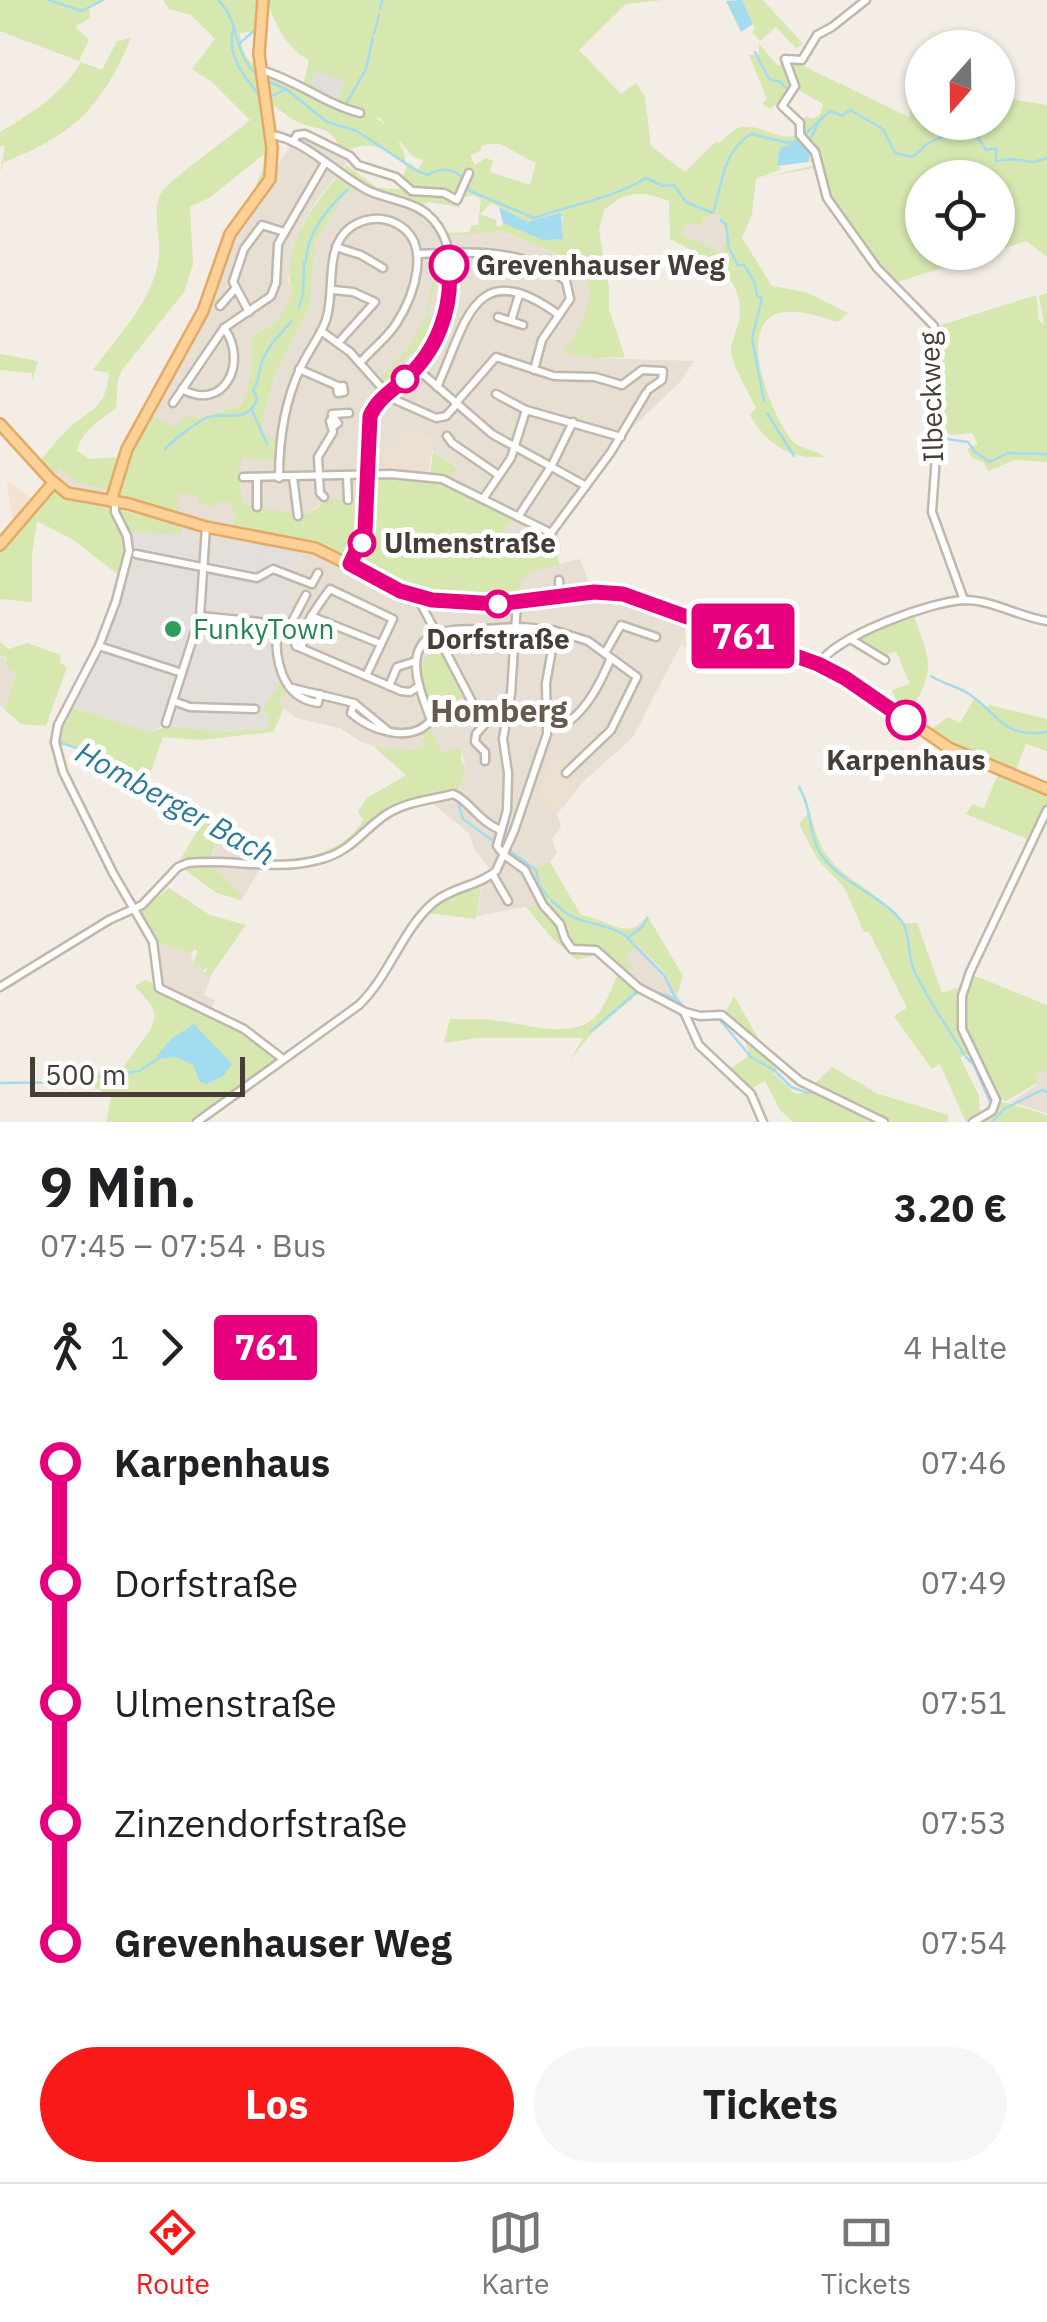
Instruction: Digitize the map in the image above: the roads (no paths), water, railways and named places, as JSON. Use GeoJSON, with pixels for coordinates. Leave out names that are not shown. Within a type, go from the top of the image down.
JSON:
{"type":"FeatureCollection","features":[{"type":"Feature","properties":{"kind":"main road"},"geometry":{"type":"LineString","coordinates":[[113,501],[127,448],[200,317],[230,234],[270,179],[270,135],[259,48],[263,0]]}},
{"type":"Feature","properties":{"kind":"main road"},"geometry":{"type":"LineString","coordinates":[[0,424],[53,483],[70,494],[315,548],[418,598],[485,604],[598,592],[623,594],[818,664],[949,748],[1047,789]]}},
{"type":"Feature","properties":{"kind":"main road"},"geometry":{"type":"LineString","coordinates":[[0,545],[53,483]]}},
{"type":"Feature","properties":{"kind":"street","name":"Ilbeckweg"},"geometry":{"type":"LineString","coordinates":[[866,0],[832,28],[817,35],[802,60],[786,57],[796,86],[782,103],[800,123],[800,135],[815,152],[827,198],[877,268],[934,326],[936,442],[932,512],[964,600]]}},
{"type":"Feature","properties":{"kind":"street"},"geometry":{"type":"LineString","coordinates":[[261,70],[360,113]]}},
{"type":"Feature","properties":{"kind":"street"},"geometry":{"type":"LineString","coordinates":[[293,142],[297,135],[304,134],[350,156],[358,165],[394,176],[412,192],[444,192],[457,200],[469,173]]}},
{"type":"Feature","properties":{"kind":"street"},"geometry":{"type":"LineString","coordinates":[[270,135],[293,142],[372,192],[423,211],[441,232],[448,252],[447,306],[436,340],[416,368],[370,416],[365,532],[350,564]]}},
{"type":"Feature","properties":{"kind":"street"},"geometry":{"type":"LineString","coordinates":[[173,403],[224,328],[268,300],[274,290],[276,253],[284,232],[325,163]]}},
{"type":"Feature","properties":{"kind":"street"},"geometry":{"type":"LineString","coordinates":[[280,478],[283,418],[299,370],[322,331],[332,290],[336,247],[344,234],[360,222],[384,220],[409,232],[419,254],[417,269],[398,322],[360,363]]}},
{"type":"Feature","properties":{"kind":"street"},"geometry":{"type":"LineString","coordinates":[[249,312],[234,289],[234,276],[244,249],[264,224],[284,232]]}},
{"type":"Feature","properties":{"kind":"street"},"geometry":{"type":"LineString","coordinates":[[336,247],[361,254],[384,268]]}},
{"type":"Feature","properties":{"kind":"street"},"geometry":{"type":"LineString","coordinates":[[419,254],[492,253],[519,258],[561,277],[569,286],[570,300],[540,346],[534,370]]}},
{"type":"Feature","properties":{"kind":"street"},"geometry":{"type":"LineString","coordinates":[[220,306],[234,289]]}},
{"type":"Feature","properties":{"kind":"street"},"geometry":{"type":"LineString","coordinates":[[332,290],[353,292],[379,304],[340,342]]}},
{"type":"Feature","properties":{"kind":"street"},"geometry":{"type":"LineString","coordinates":[[437,387],[458,334],[478,300],[494,291],[518,295],[540,303],[558,316]]}},
{"type":"Feature","properties":{"kind":"street"},"geometry":{"type":"LineString","coordinates":[[510,321],[518,295]]}},
{"type":"Feature","properties":{"kind":"street"},"geometry":{"type":"LineString","coordinates":[[498,317],[524,325]]}},
{"type":"Feature","properties":{"kind":"street"},"geometry":{"type":"LineString","coordinates":[[182,389],[200,394],[222,389],[230,381],[235,350],[224,328]]}},
{"type":"Feature","properties":{"kind":"street"},"geometry":{"type":"LineString","coordinates":[[242,477],[366,474],[442,479],[548,533],[554,531],[586,486],[647,391],[662,380],[663,372],[642,370],[622,386],[594,377],[554,376],[496,357],[446,416],[436,418],[386,395],[340,342],[322,331]]}},
{"type":"Feature","properties":{"kind":"street"},"geometry":{"type":"LineString","coordinates":[[416,368],[515,448],[586,486]]}},
{"type":"Feature","properties":{"kind":"street"},"geometry":{"type":"LineString","coordinates":[[299,370],[338,386]]}},
{"type":"Feature","properties":{"kind":"street"},"geometry":{"type":"LineString","coordinates":[[496,394],[526,410],[620,437]]}},
{"type":"Feature","properties":{"kind":"street"},"geometry":{"type":"LineString","coordinates":[[483,498],[515,448],[526,410]]}},
{"type":"Feature","properties":{"kind":"street"},"geometry":{"type":"LineString","coordinates":[[324,496],[320,493],[318,457],[333,423],[332,414],[348,413]]}},
{"type":"Feature","properties":{"kind":"street"},"geometry":{"type":"LineString","coordinates":[[518,517],[552,465],[573,422]]}},
{"type":"Feature","properties":{"kind":"street"},"geometry":{"type":"LineString","coordinates":[[447,436],[452,444],[497,474]]}},
{"type":"Feature","properties":{"kind":"street"},"geometry":{"type":"LineString","coordinates":[[347,475],[348,500]]}},
{"type":"Feature","properties":{"kind":"street"},"geometry":{"type":"LineString","coordinates":[[292,477],[298,516]]}},
{"type":"Feature","properties":{"kind":"street"},"geometry":{"type":"LineString","coordinates":[[257,507],[258,478]]}},
{"type":"Feature","properties":{"kind":"street"},"geometry":{"type":"LineString","coordinates":[[113,501],[129,551],[99,646],[58,725],[56,748],[63,772],[155,947],[160,989],[244,1030],[283,1059]]}},
{"type":"Feature","properties":{"kind":"street"},"geometry":{"type":"LineString","coordinates":[[166,723],[200,616],[206,527]]}},
{"type":"Feature","properties":{"kind":"street"},"geometry":{"type":"LineString","coordinates":[[136,554],[257,578],[273,569],[312,584],[318,573]]}},
{"type":"Feature","properties":{"kind":"street"},"geometry":{"type":"LineString","coordinates":[[559,580],[560,596]]}},
{"type":"Feature","properties":{"kind":"street"},"geometry":{"type":"LineString","coordinates":[[294,634],[330,589],[393,618],[366,676]]}},
{"type":"Feature","properties":{"kind":"street"},"geometry":{"type":"LineString","coordinates":[[306,595],[294,634],[299,647],[405,692],[419,686]]}},
{"type":"Feature","properties":{"kind":"street"},"geometry":{"type":"LineString","coordinates":[[418,598],[484,725],[475,742],[485,752],[485,761]]}},
{"type":"Feature","properties":{"kind":"street"},"geometry":{"type":"LineString","coordinates":[[818,664],[825,654],[909,611],[964,600],[1047,621]]}},
{"type":"Feature","properties":{"kind":"street"},"geometry":{"type":"LineString","coordinates":[[516,602],[511,694],[503,739],[508,773],[506,819],[497,846],[525,870],[542,906],[560,924],[568,945],[578,951],[596,950],[640,988],[685,1012],[722,1015],[800,1081],[884,1122]]}},
{"type":"Feature","properties":{"kind":"street"},"geometry":{"type":"LineString","coordinates":[[200,616],[254,620],[294,634]]}},
{"type":"Feature","properties":{"kind":"street"},"geometry":{"type":"LineString","coordinates":[[311,616],[381,644]]}},
{"type":"Feature","properties":{"kind":"street"},"geometry":{"type":"LineString","coordinates":[[549,720],[568,722],[576,716],[598,687],[622,624],[656,637]]}},
{"type":"Feature","properties":{"kind":"street"},"geometry":{"type":"LineString","coordinates":[[277,627],[280,674],[292,688],[312,703],[318,703],[320,694],[354,703],[352,716],[372,727],[409,732],[424,728],[431,720],[419,686],[416,661],[424,644],[436,634],[515,627],[575,634],[638,674],[611,730],[566,773]]}},
{"type":"Feature","properties":{"kind":"street"},"geometry":{"type":"LineString","coordinates":[[196,1122],[365,999],[436,900],[493,876],[544,746],[549,720],[546,683],[554,649],[552,630]]}},
{"type":"Feature","properties":{"kind":"street"},"geometry":{"type":"LineString","coordinates":[[852,640],[885,660]]}},
{"type":"Feature","properties":{"kind":"street"},"geometry":{"type":"LineString","coordinates":[[99,646],[182,674]]}},
{"type":"Feature","properties":{"kind":"street"},"geometry":{"type":"LineString","coordinates":[[389,686],[400,665],[416,661]]}},
{"type":"Feature","properties":{"kind":"street"},"geometry":{"type":"LineString","coordinates":[[173,702],[190,707],[255,709]]}},
{"type":"Feature","properties":{"kind":"street"},"geometry":{"type":"LineString","coordinates":[[0,987],[109,920],[134,910],[157,893],[182,865],[308,864],[340,853],[383,816],[419,801],[456,794],[480,819],[500,830]]}},
{"type":"Feature","properties":{"kind":"street"},"geometry":{"type":"LineString","coordinates":[[972,1122],[992,1111],[996,1100],[962,1029],[965,984],[1047,810]]}},
{"type":"Feature","properties":{"kind":"street"},"geometry":{"type":"LineString","coordinates":[[506,819],[516,824]]}},
{"type":"Feature","properties":{"kind":"street"},"geometry":{"type":"LineString","coordinates":[[493,876],[508,900]]}},
{"type":"Feature","properties":{"kind":"street"},"geometry":{"type":"LineString","coordinates":[[685,1012],[699,1045],[751,1094],[763,1122]]}},
{"type":"Feature","properties":{"kind":"water"},"geometry":{"type":"Polygon","coordinates":[[[742,0],[753,24],[741,32],[726,1],[742,0]]]}},
{"type":"Feature","properties":{"kind":"water"},"geometry":{"type":"Polygon","coordinates":[[[801,141],[812,150],[808,162],[777,166],[780,148],[801,141]]]}},
{"type":"Feature","properties":{"kind":"water"},"geometry":{"type":"Polygon","coordinates":[[[499,207],[527,222],[561,213],[563,239],[543,240],[503,223],[499,207]]]}},
{"type":"Feature","properties":{"kind":"water"},"geometry":{"type":"Polygon","coordinates":[[[194,1024],[232,1064],[223,1076],[207,1084],[200,1082],[193,1065],[176,1057],[157,1056],[171,1039],[194,1024]]]}},
{"type":"Feature","properties":{"kind":"waterway"},"geometry":{"type":"LineString","coordinates":[[49,0],[82,11],[103,0]]}},
{"type":"Feature","properties":{"kind":"waterway"},"geometry":{"type":"LineString","coordinates":[[218,0],[230,18],[244,59],[258,75]]}},
{"type":"Feature","properties":{"kind":"waterway"},"geometry":{"type":"LineString","coordinates":[[257,0],[257,23]]}},
{"type":"Feature","properties":{"kind":"waterway"},"geometry":{"type":"LineString","coordinates":[[380,9],[382,0]]}},
{"type":"Feature","properties":{"kind":"waterway"},"geometry":{"type":"LineString","coordinates":[[374,33],[379,15]]}},
{"type":"Feature","properties":{"kind":"waterway"},"geometry":{"type":"LineString","coordinates":[[234,27],[234,56],[261,97]]}},
{"type":"Feature","properties":{"kind":"waterway"},"geometry":{"type":"LineString","coordinates":[[240,43],[256,29]]}},
{"type":"Feature","properties":{"kind":"waterway"},"geometry":{"type":"LineString","coordinates":[[346,104],[366,69],[373,37]]}},
{"type":"Feature","properties":{"kind":"waterway"},"geometry":{"type":"LineString","coordinates":[[755,52],[769,79],[781,82],[788,90]]}},
{"type":"Feature","properties":{"kind":"waterway"},"geometry":{"type":"LineString","coordinates":[[267,81],[286,89],[327,122],[357,131],[417,171],[428,175],[450,170],[462,178]]}},
{"type":"Feature","properties":{"kind":"waterway"},"geometry":{"type":"LineString","coordinates":[[272,96],[286,89]]}},
{"type":"Feature","properties":{"kind":"waterway"},"geometry":{"type":"LineString","coordinates":[[804,135],[830,111],[842,116],[850,110],[883,129],[895,153],[902,155],[913,156],[933,140],[960,131],[965,136],[977,136],[986,150],[996,148],[996,161],[1034,162],[1047,158]]}},
{"type":"Feature","properties":{"kind":"waterway"},"geometry":{"type":"LineString","coordinates":[[810,140],[820,120]]}},
{"type":"Feature","properties":{"kind":"waterway"},"geometry":{"type":"LineString","coordinates":[[466,185],[470,191],[534,218],[606,196],[646,178],[663,186],[674,185],[686,202],[713,213],[729,159],[742,141],[751,134],[789,143],[800,140]]}},
{"type":"Feature","properties":{"kind":"waterway"},"geometry":{"type":"LineString","coordinates":[[306,261],[314,230],[348,189]]}},
{"type":"Feature","properties":{"kind":"waterway"},"geometry":{"type":"LineString","coordinates":[[721,220],[726,225],[729,248],[738,265],[744,265],[762,298],[752,338],[764,401]]}},
{"type":"Feature","properties":{"kind":"waterway"},"geometry":{"type":"LineString","coordinates":[[299,307],[304,262]]}},
{"type":"Feature","properties":{"kind":"waterway"},"geometry":{"type":"LineString","coordinates":[[165,449],[204,419],[241,415],[253,407],[257,398],[253,390],[263,359],[292,321]]}},
{"type":"Feature","properties":{"kind":"waterway"},"geometry":{"type":"LineString","coordinates":[[252,410],[267,444]]}},
{"type":"Feature","properties":{"kind":"waterway"},"geometry":{"type":"LineString","coordinates":[[767,413],[794,456]]}},
{"type":"Feature","properties":{"kind":"waterway"},"geometry":{"type":"LineString","coordinates":[[941,438],[968,442],[990,462],[1008,453],[1047,454]]}},
{"type":"Feature","properties":{"kind":"waterway"},"geometry":{"type":"LineString","coordinates":[[931,676],[969,694],[1011,728],[1047,732]]}},
{"type":"Feature","properties":{"kind":"waterway","name":"Homberger Bach"},"geometry":{"type":"LineString","coordinates":[[61,743],[122,767],[143,789],[238,839],[269,862]]}},
{"type":"Feature","properties":{"kind":"waterway"},"geometry":{"type":"LineString","coordinates":[[799,787],[820,853],[839,873],[888,907],[904,925],[913,968],[964,1054]]}},
{"type":"Feature","properties":{"kind":"waterway","name":"Homberger Bach"},"geometry":{"type":"LineString","coordinates":[[457,799],[463,819],[496,843]]}},
{"type":"Feature","properties":{"kind":"waterway","name":"Homberger Bach"},"geometry":{"type":"LineString","coordinates":[[366,827],[379,816]]}},
{"type":"Feature","properties":{"kind":"waterway","name":"Homberger Bach"},"geometry":{"type":"LineString","coordinates":[[510,851],[536,870],[539,885],[548,897]]}},
{"type":"Feature","properties":{"kind":"waterway","name":"Homberger Bach"},"geometry":{"type":"LineString","coordinates":[[551,900],[568,915],[612,929],[632,943]]}},
{"type":"Feature","properties":{"kind":"waterway"},"geometry":{"type":"LineString","coordinates":[[629,937],[647,918]]}},
{"type":"Feature","properties":{"kind":"waterway","name":"Homberger Bach"},"geometry":{"type":"LineString","coordinates":[[634,945],[664,975],[686,1009]]}},
{"type":"Feature","properties":{"kind":"waterway"},"geometry":{"type":"LineString","coordinates":[[644,988],[676,999]]}},
{"type":"Feature","properties":{"kind":"waterway"},"geometry":{"type":"LineString","coordinates":[[590,1032],[638,991]]}},
{"type":"Feature","properties":{"kind":"waterway","name":"Homberger Bach"},"geometry":{"type":"LineString","coordinates":[[693,1012],[708,1012]]}},
{"type":"Feature","properties":{"kind":"waterway","name":"Homberger Bach"},"geometry":{"type":"LineString","coordinates":[[719,1019],[751,1057],[774,1070],[791,1087],[816,1092]]}},
{"type":"Feature","properties":{"kind":"waterway"},"geometry":{"type":"LineString","coordinates":[[966,1057],[974,1065],[991,1104]]}},
{"type":"Feature","properties":{"kind":"waterway"},"geometry":{"type":"LineString","coordinates":[[84,1079],[139,1071],[159,1058]]}},
{"type":"Feature","properties":{"kind":"waterway"},"geometry":{"type":"LineString","coordinates":[[0,1083],[75,1082]]}},
{"type":"Feature","properties":{"kind":"waterway","name":"Homberger Bach"},"geometry":{"type":"LineString","coordinates":[[992,1122],[1004,1109],[1042,1090],[1047,1092]]}},
{"type":"Feature","properties":{"kind":"place","name":"Grevenhauser Weg"},"geometry":{"type":"Point","coordinates":[449,265]}},
{"type":"Feature","properties":{"kind":"place","name":"Ulmenstraße"},"geometry":{"type":"Point","coordinates":[362,543]}},
{"type":"Feature","properties":{"kind":"place","name":"Dorfstraße"},"geometry":{"type":"Point","coordinates":[498,604]}},
{"type":"Feature","properties":{"kind":"place","name":"FunkyTown"},"geometry":{"type":"Point","coordinates":[173,629]}},
{"type":"Feature","properties":{"kind":"place","name":"Karpenhaus"},"geometry":{"type":"Point","coordinates":[906,720]}},
{"type":"Feature","properties":{"kind":"district","name":"Homberg"},"geometry":{"type":"Point","coordinates":[499,711]}}]}
